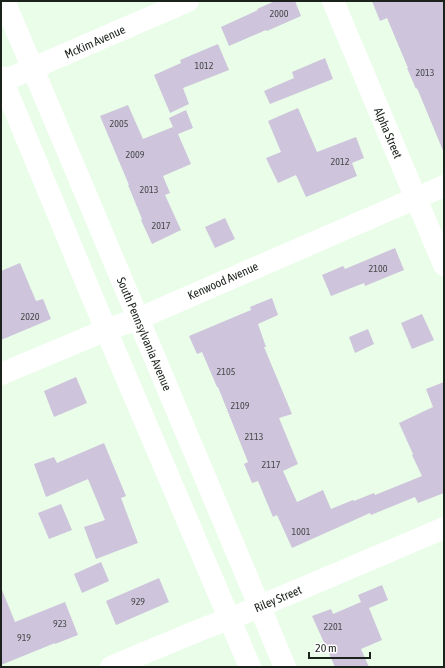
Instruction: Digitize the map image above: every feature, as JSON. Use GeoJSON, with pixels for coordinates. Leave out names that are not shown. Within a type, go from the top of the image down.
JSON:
{"type":"FeatureCollection","features":[{"type":"Feature","properties":{"kind":"main road","name":"South Pennsylvania Avenue"},"geometry":{"type":"LineString","coordinates":[[4,1],[285,667]]}},
{"type":"Feature","properties":{"kind":"main road","name":"McKim Avenue"},"geometry":{"type":"LineString","coordinates":[[2,80],[188,1]]}},
{"type":"Feature","properties":{"kind":"main road","name":"Alpha Street"},"geometry":{"type":"LineString","coordinates":[[333,1],[444,265]]}},
{"type":"Feature","properties":{"kind":"main road"},"geometry":{"type":"LineString","coordinates":[[2,80],[106,330],[250,667]]}},
{"type":"Feature","properties":{"kind":"main road","name":"Kenwood Avenue"},"geometry":{"type":"LineString","coordinates":[[1,374],[138,318],[444,186]]}},
{"type":"Feature","properties":{"kind":"main road","name":"Riley Street"},"geometry":{"type":"LineString","coordinates":[[111,667],[259,607],[444,528]]}},
{"type":"Feature","properties":{"kind":"building"},"geometry":{"type":"Polygon","coordinates":[[[275,1],[295,1],[301,16],[229,46],[221,27],[275,1]]]}},
{"type":"Feature","properties":{"kind":"building"},"geometry":{"type":"Polygon","coordinates":[[[372,1],[444,1],[444,153],[387,18],[380,21],[372,1]]]}},
{"type":"Feature","properties":{"kind":"building"},"geometry":{"type":"Polygon","coordinates":[[[218,44],[229,70],[183,88],[189,104],[170,113],[154,75],[181,63],[180,60],[218,44]]]}},
{"type":"Feature","properties":{"kind":"building"},"geometry":{"type":"Polygon","coordinates":[[[325,58],[333,79],[270,104],[264,91],[294,78],[292,72],[325,58]]]}},
{"type":"Feature","properties":{"kind":"building"},"geometry":{"type":"Polygon","coordinates":[[[128,105],[143,139],[173,127],[169,118],[186,110],[193,128],[178,134],[191,164],[163,176],[170,193],[165,195],[181,230],[152,244],[100,116],[128,105]]]}},
{"type":"Feature","properties":{"kind":"building"},"geometry":{"type":"Polygon","coordinates":[[[298,108],[317,152],[356,137],[364,158],[352,163],[357,176],[306,197],[296,175],[278,183],[266,158],[281,152],[268,121],[298,108]]]}},
{"type":"Feature","properties":{"kind":"building"},"geometry":{"type":"Polygon","coordinates":[[[225,218],[235,239],[215,248],[205,227],[225,218]]]}},
{"type":"Feature","properties":{"kind":"building"},"geometry":{"type":"Polygon","coordinates":[[[395,248],[404,270],[365,286],[364,283],[331,296],[322,275],[343,266],[345,269],[395,248]]]}},
{"type":"Feature","properties":{"kind":"building"},"geometry":{"type":"Polygon","coordinates":[[[20,263],[36,301],[43,299],[51,319],[1,340],[1,271],[20,263]]]}},
{"type":"Feature","properties":{"kind":"building"},"geometry":{"type":"Polygon","coordinates":[[[272,298],[278,315],[258,324],[266,347],[264,347],[292,414],[279,418],[298,464],[283,471],[297,502],[323,490],[331,509],[374,493],[375,495],[422,476],[399,423],[433,407],[426,389],[444,382],[444,493],[418,503],[415,497],[371,515],[370,513],[292,548],[277,515],[273,517],[258,481],[252,483],[244,464],[248,462],[218,387],[202,352],[197,354],[189,336],[251,310],[250,307],[272,298]]]}},
{"type":"Feature","properties":{"kind":"building"},"geometry":{"type":"Polygon","coordinates":[[[422,314],[434,340],[412,349],[401,323],[422,314]]]}},
{"type":"Feature","properties":{"kind":"building"},"geometry":{"type":"Polygon","coordinates":[[[368,329],[374,344],[355,353],[349,337],[368,329]]]}},
{"type":"Feature","properties":{"kind":"building"},"geometry":{"type":"Polygon","coordinates":[[[76,377],[87,403],[54,417],[44,391],[76,377]]]}},
{"type":"Feature","properties":{"kind":"building"},"geometry":{"type":"Polygon","coordinates":[[[104,443],[126,496],[121,498],[138,543],[96,559],[84,527],[105,520],[88,479],[46,497],[34,464],[54,457],[57,463],[104,443]]]}},
{"type":"Feature","properties":{"kind":"building"},"geometry":{"type":"Polygon","coordinates":[[[61,504],[72,530],[49,539],[38,513],[61,504]]]}},
{"type":"Feature","properties":{"kind":"building"},"geometry":{"type":"Polygon","coordinates":[[[101,562],[109,581],[82,593],[74,574],[101,562]]]}},
{"type":"Feature","properties":{"kind":"building"},"geometry":{"type":"Polygon","coordinates":[[[159,578],[169,602],[116,625],[106,601],[159,578]]]}},
{"type":"Feature","properties":{"kind":"building"},"geometry":{"type":"Polygon","coordinates":[[[382,585],[388,600],[369,608],[382,640],[361,649],[369,667],[335,667],[312,616],[331,609],[333,614],[361,602],[358,595],[382,585]]]}},
{"type":"Feature","properties":{"kind":"building"},"geometry":{"type":"Polygon","coordinates":[[[1,590],[15,622],[65,602],[78,635],[1,665],[1,590]]]}}]}
